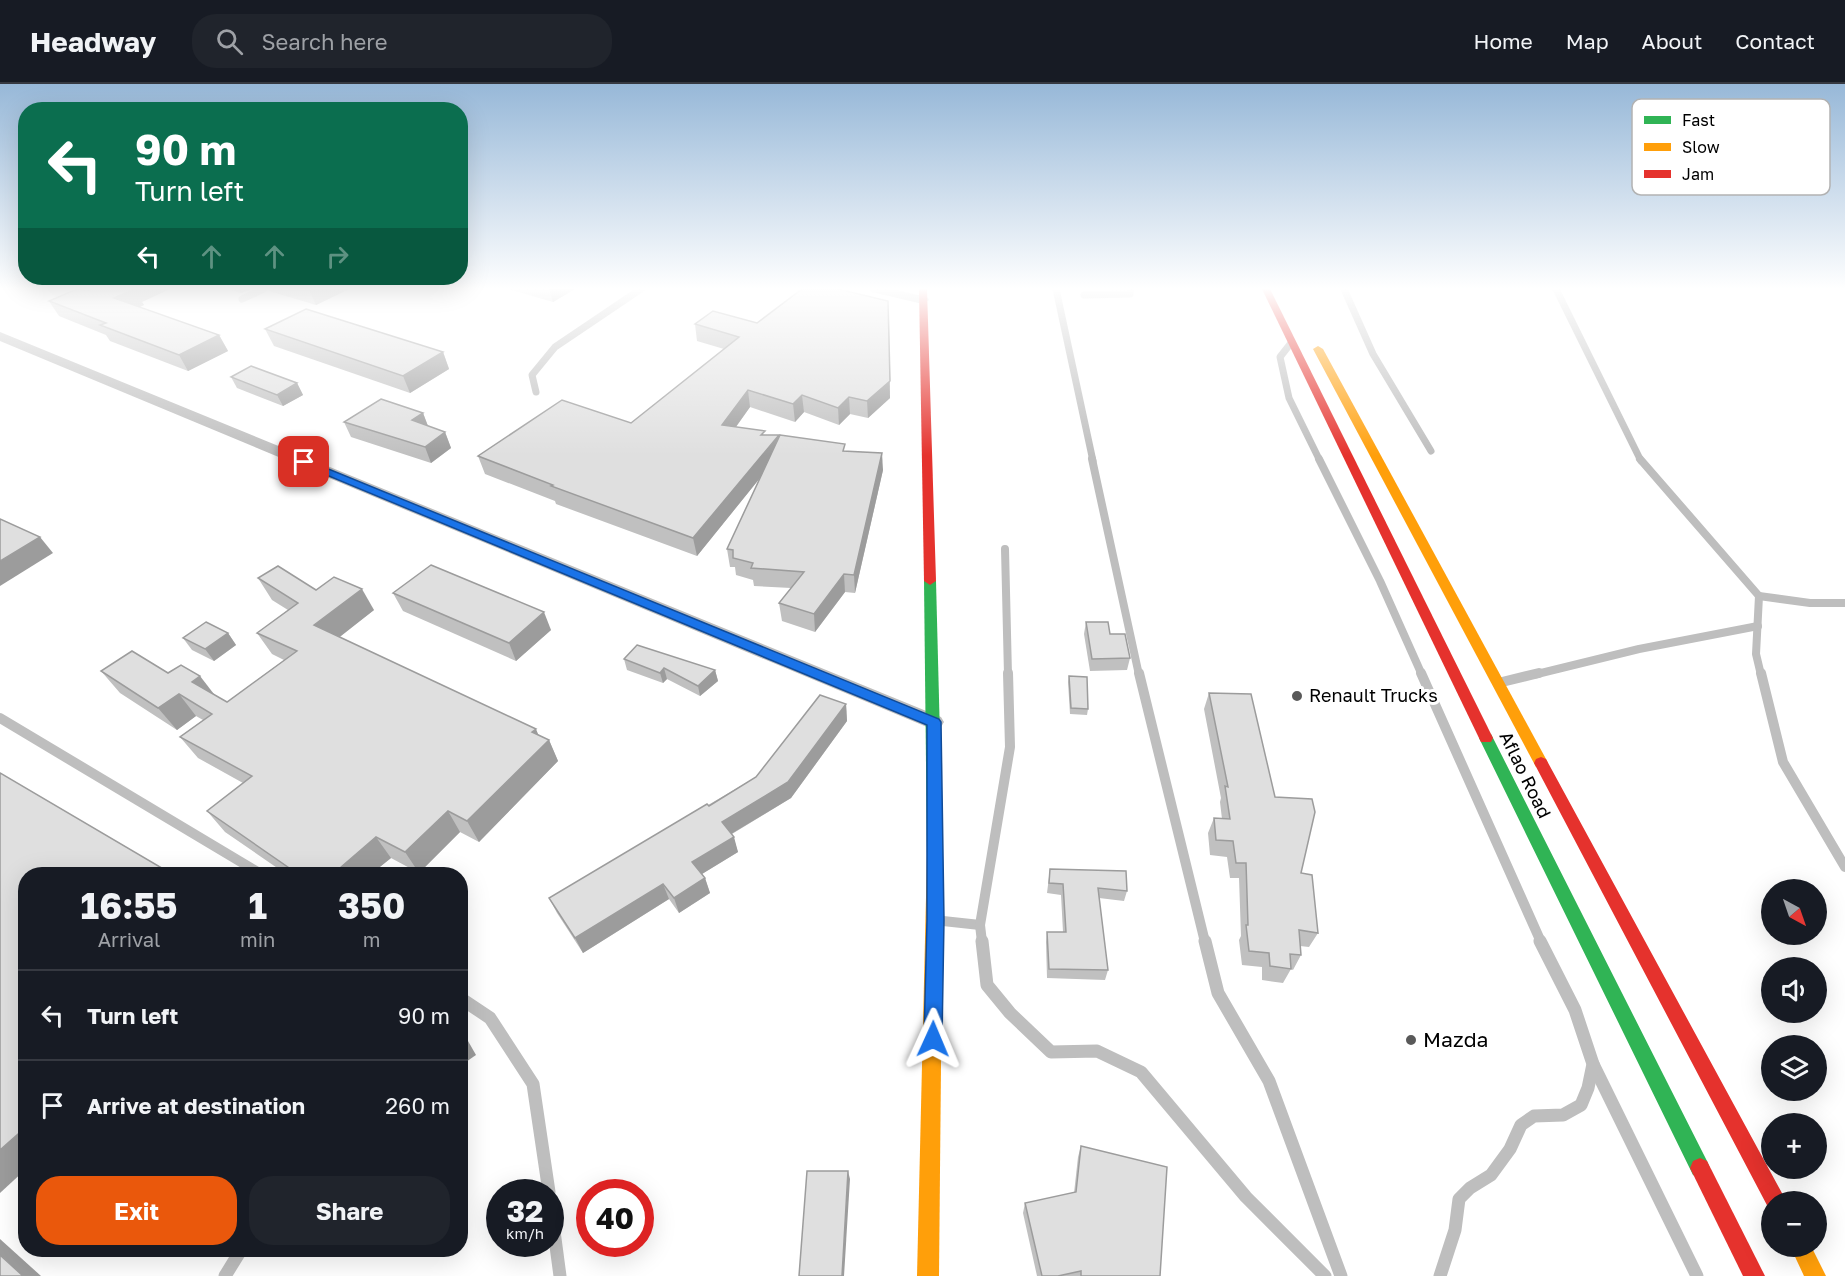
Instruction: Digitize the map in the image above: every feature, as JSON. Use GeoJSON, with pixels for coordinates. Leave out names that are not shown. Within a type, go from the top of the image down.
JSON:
{"type":"FeatureCollection","features":[{"type":"Feature","properties":{"kind":"main road"},"geometry":{"type":"LineString","coordinates":[[924,345],[934,722],[936,920],[928,1276]]}},
{"type":"Feature","properties":{"kind":"main road","name":"Aflao Road"},"geometry":{"type":"LineString","coordinates":[[1292,345],[1754,1276]]}},
{"type":"Feature","properties":{"kind":"main road","name":"Aflao Road"},"geometry":{"type":"LineString","coordinates":[[1317,345],[1770,1191]]}},
{"type":"Feature","properties":{"kind":"main road"},"geometry":{"type":"LineString","coordinates":[[1806,1257],[1815,1276]]}},
{"type":"Feature","properties":{"kind":"street"},"geometry":{"type":"LineString","coordinates":[[21,345],[934,722]]}},
{"type":"Feature","properties":{"kind":"lane"},"geometry":{"type":"LineString","coordinates":[[536,392],[531,375],[559,345]]}},
{"type":"Feature","properties":{"kind":"lane"},"geometry":{"type":"LineString","coordinates":[[1068,345],[1134,653],[1218,993],[1269,1081],[1341,1276]]}},
{"type":"Feature","properties":{"kind":"lane"},"geometry":{"type":"LineString","coordinates":[[1290,345],[1280,357],[1289,398],[1380,580],[1540,942],[1575,1010],[1593,1064],[1697,1276]]}},
{"type":"Feature","properties":{"kind":"lane"},"geometry":{"type":"LineString","coordinates":[[1369,345],[1431,451]]}},
{"type":"Feature","properties":{"kind":"lane"},"geometry":{"type":"LineString","coordinates":[[1583,345],[1643,465],[1760,596],[1810,603],[1845,603]]}},
{"type":"Feature","properties":{"kind":"lane"},"geometry":{"type":"LineString","coordinates":[[1005,549],[1010,747],[980,925],[987,985],[1010,1013],[1051,1052],[1097,1051],[1141,1072],[1246,1197],[1325,1276]]}},
{"type":"Feature","properties":{"kind":"lane"},"geometry":{"type":"LineString","coordinates":[[1760,596],[1756,654],[1783,762],[1845,867]]}},
{"type":"Feature","properties":{"kind":"lane"},"geometry":{"type":"LineString","coordinates":[[1499,683],[1639,649],[1758,626]]}},
{"type":"Feature","properties":{"kind":"lane"},"geometry":{"type":"LineString","coordinates":[[0,718],[249,867]]}},
{"type":"Feature","properties":{"kind":"lane"},"geometry":{"type":"LineString","coordinates":[[936,920],[980,925]]}},
{"type":"Feature","properties":{"kind":"lane"},"geometry":{"type":"LineString","coordinates":[[468,1003],[490,1018],[533,1084],[547,1179]]}},
{"type":"Feature","properties":{"kind":"lane"},"geometry":{"type":"LineString","coordinates":[[1440,1276],[1455,1230],[1459,1199],[1470,1188],[1491,1175],[1510,1149],[1521,1125],[1534,1116],[1563,1115],[1581,1105],[1588,1088],[1593,1064]]}},
{"type":"Feature","properties":{"kind":"lane"},"geometry":{"type":"LineString","coordinates":[[225,1276],[237,1257]]}},
{"type":"Feature","properties":{"kind":"lane"},"geometry":{"type":"LineString","coordinates":[[557,1257],[560,1276]]}},
{"type":"Feature","properties":{"kind":"building"},"geometry":{"type":"Polygon","coordinates":[[[152,345],[200,345],[179,355],[152,345]]]}},
{"type":"Feature","properties":{"kind":"building"},"geometry":{"type":"Polygon","coordinates":[[[311,345],[420,345],[443,352],[403,376],[311,345]]]}},
{"type":"Feature","properties":{"kind":"building"},"geometry":{"type":"Polygon","coordinates":[[[729,345],[889,345],[890,381],[867,401],[849,397],[838,408],[802,395],[793,404],[748,390],[722,425],[765,431],[761,435],[779,435],[693,538],[551,486],[553,485],[478,456],[562,400],[631,423],[729,345]]]}},
{"type":"Feature","properties":{"kind":"building"},"geometry":{"type":"Polygon","coordinates":[[[251,366],[297,383],[277,395],[231,377],[251,366]]]}},
{"type":"Feature","properties":{"kind":"building"},"geometry":{"type":"Polygon","coordinates":[[[381,399],[423,413],[412,420],[445,432],[425,447],[344,422],[381,399]]]}},
{"type":"Feature","properties":{"kind":"building"},"geometry":{"type":"Polygon","coordinates":[[[780,435],[845,444],[843,451],[882,453],[854,575],[844,574],[814,614],[779,603],[804,572],[751,568],[753,563],[733,558],[733,550],[727,549],[780,435]]]}},
{"type":"Feature","properties":{"kind":"building"},"geometry":{"type":"Polygon","coordinates":[[[0,519],[40,537],[0,561],[0,519]]]}},
{"type":"Feature","properties":{"kind":"building"},"geometry":{"type":"Polygon","coordinates":[[[431,565],[544,612],[509,643],[393,593],[431,565]]]}},
{"type":"Feature","properties":{"kind":"building"},"geometry":{"type":"Polygon","coordinates":[[[278,566],[316,590],[334,577],[362,589],[314,625],[536,729],[532,732],[549,740],[467,821],[448,811],[405,852],[376,837],[341,867],[288,867],[207,811],[252,776],[180,737],[212,714],[179,694],[158,708],[101,671],[132,651],[168,673],[181,665],[200,676],[192,682],[227,702],[297,651],[257,633],[298,603],[258,578],[278,566]]]}},
{"type":"Feature","properties":{"kind":"building"},"geometry":{"type":"Polygon","coordinates":[[[206,622],[228,633],[205,649],[183,638],[206,622]]]}},
{"type":"Feature","properties":{"kind":"building"},"geometry":{"type":"Polygon","coordinates":[[[1086,622],[1108,622],[1110,634],[1125,634],[1130,658],[1092,659],[1086,622]]]}},
{"type":"Feature","properties":{"kind":"building"},"geometry":{"type":"Polygon","coordinates":[[[637,645],[715,670],[698,686],[664,668],[660,673],[624,659],[637,645]]]}},
{"type":"Feature","properties":{"kind":"building"},"geometry":{"type":"Polygon","coordinates":[[[1069,676],[1087,677],[1088,709],[1071,708],[1069,676]]]}},
{"type":"Feature","properties":{"kind":"building"},"geometry":{"type":"Polygon","coordinates":[[[1209,693],[1251,694],[1275,797],[1312,799],[1315,812],[1301,873],[1312,875],[1318,933],[1299,930],[1301,955],[1290,954],[1291,969],[1270,966],[1269,953],[1249,951],[1246,925],[1248,925],[1246,863],[1236,863],[1233,841],[1216,840],[1214,818],[1230,819],[1225,786],[1228,787],[1209,693]]]}},
{"type":"Feature","properties":{"kind":"building"},"geometry":{"type":"Polygon","coordinates":[[[820,695],[846,704],[788,782],[722,822],[734,837],[692,862],[705,878],[674,898],[663,884],[575,938],[549,898],[756,777],[820,695]]]}},
{"type":"Feature","properties":{"kind":"building"},"geometry":{"type":"Polygon","coordinates":[[[0,773],[160,867],[18,867],[18,1134],[0,1150],[0,773]]]}},
{"type":"Feature","properties":{"kind":"building"},"geometry":{"type":"Polygon","coordinates":[[[1050,869],[1126,871],[1127,891],[1098,888],[1108,970],[1049,969],[1047,932],[1066,932],[1063,884],[1049,883],[1050,869]]]}},
{"type":"Feature","properties":{"kind":"building"},"geometry":{"type":"Polygon","coordinates":[[[1081,1146],[1167,1167],[1160,1276],[1081,1276],[1081,1271],[1058,1276],[1042,1276],[1025,1203],[1076,1192],[1081,1146]]]}},
{"type":"Feature","properties":{"kind":"building"},"geometry":{"type":"Polygon","coordinates":[[[807,1171],[848,1171],[842,1276],[799,1276],[807,1171]]]}},
{"type":"Feature","properties":{"kind":"building"},"geometry":{"type":"Polygon","coordinates":[[[0,1255],[23,1276],[0,1276],[0,1255]]]}},
{"type":"Feature","properties":{"kind":"traffic: fast"},"geometry":{"type":"LineString","coordinates":[[930,581],[935,855]]}},
{"type":"Feature","properties":{"kind":"traffic: fast"},"geometry":{"type":"LineString","coordinates":[[1486,738],[1700,1168]]}},
{"type":"Feature","properties":{"kind":"traffic: slow"},"geometry":{"type":"LineString","coordinates":[[1318,349],[1541,763]]}},
{"type":"Feature","properties":{"kind":"traffic: slow"},"geometry":{"type":"LineString","coordinates":[[928,1276],[935,855]]}},
{"type":"Feature","properties":{"kind":"traffic: slow"},"geometry":{"type":"LineString","coordinates":[[1806,1257],[1815,1276]]}},
{"type":"Feature","properties":{"kind":"traffic: jam"},"geometry":{"type":"LineString","coordinates":[[924,345],[930,581]]}},
{"type":"Feature","properties":{"kind":"traffic: jam"},"geometry":{"type":"LineString","coordinates":[[1293,345],[1486,738]]}},
{"type":"Feature","properties":{"kind":"traffic: jam"},"geometry":{"type":"LineString","coordinates":[[1541,763],[1770,1191]]}},
{"type":"Feature","properties":{"kind":"traffic: jam"},"geometry":{"type":"LineString","coordinates":[[1700,1168],[1754,1276]]}},
{"type":"Feature","properties":{"kind":"place","name":"Renault Trucks"},"geometry":{"type":"Point","coordinates":[1297,696]}},
{"type":"Feature","properties":{"kind":"place","name":"Mazda"},"geometry":{"type":"Point","coordinates":[1411,1040]}},
{"type":"Feature","properties":{"kind":"route"},"geometry":{"type":"LineString","coordinates":[[304,462],[934,722],[936,920],[933,1039]]}}]}
